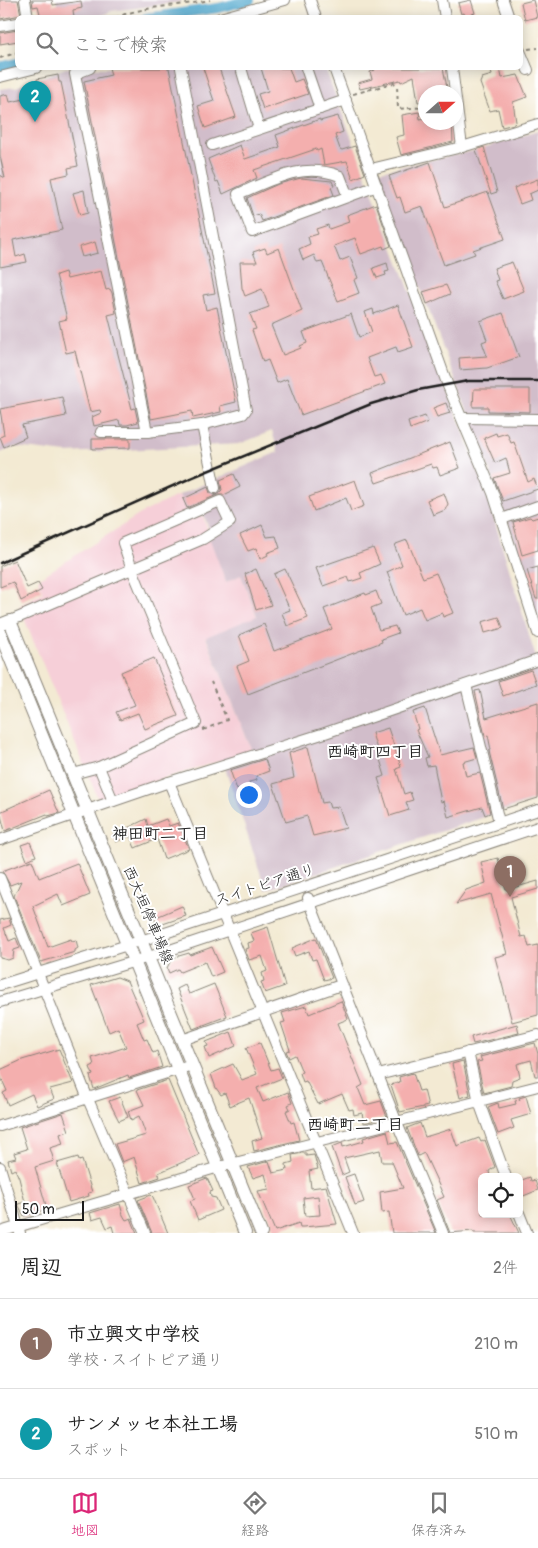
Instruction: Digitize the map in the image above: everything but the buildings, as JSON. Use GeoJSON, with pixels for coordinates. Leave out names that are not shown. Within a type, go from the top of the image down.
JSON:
{"type":"FeatureCollection","features":[{"type":"Feature","properties":{"kind":"main road","name":"西大垣停車場線"},"geometry":{"type":"LineString","coordinates":[[5,623],[88,810],[134,943],[136,961],[245,1233]]}},
{"type":"Feature","properties":{"kind":"main road","name":"西大垣停車場線"},"geometry":{"type":"LineString","coordinates":[[0,634],[75,815],[134,943],[149,957],[261,1233]]}},
{"type":"Feature","properties":{"kind":"street"},"geometry":{"type":"LineString","coordinates":[[25,0],[28,15]]}},
{"type":"Feature","properties":{"kind":"street"},"geometry":{"type":"LineString","coordinates":[[231,15],[285,0]]}},
{"type":"Feature","properties":{"kind":"street"},"geometry":{"type":"LineString","coordinates":[[310,0],[315,15]]}},
{"type":"Feature","properties":{"kind":"street"},"geometry":{"type":"LineString","coordinates":[[442,0],[444,15]]}},
{"type":"Feature","properties":{"kind":"street"},"geometry":{"type":"LineString","coordinates":[[503,0],[508,15]]}},
{"type":"Feature","properties":{"kind":"street"},"geometry":{"type":"LineString","coordinates":[[0,26],[15,23]]}},
{"type":"Feature","properties":{"kind":"street"},"geometry":{"type":"LineString","coordinates":[[523,58],[528,70]]}},
{"type":"Feature","properties":{"kind":"street"},"geometry":{"type":"LineString","coordinates":[[0,77],[28,70]]}},
{"type":"Feature","properties":{"kind":"street"},"geometry":{"type":"LineString","coordinates":[[85,70],[75,74],[147,432]]}},
{"type":"Feature","properties":{"kind":"street"},"geometry":{"type":"LineString","coordinates":[[101,432],[147,432],[202,425],[243,414],[246,410],[181,70]]}},
{"type":"Feature","properties":{"kind":"street"},"geometry":{"type":"LineString","coordinates":[[242,70],[259,129]]}},
{"type":"Feature","properties":{"kind":"street"},"geometry":{"type":"LineString","coordinates":[[307,70],[320,109]]}},
{"type":"Feature","properties":{"kind":"street"},"geometry":{"type":"LineString","coordinates":[[335,70],[448,386],[488,478],[538,634]]}},
{"type":"Feature","properties":{"kind":"street"},"geometry":{"type":"LineString","coordinates":[[452,70],[462,147]]}},
{"type":"Feature","properties":{"kind":"street"},"geometry":{"type":"LineString","coordinates":[[212,145],[320,109],[345,98]]}},
{"type":"Feature","properties":{"kind":"street"},"geometry":{"type":"LineString","coordinates":[[371,169],[462,147],[538,124]]}},
{"type":"Feature","properties":{"kind":"street"},"geometry":{"type":"LineString","coordinates":[[348,197],[340,176],[325,170],[293,171],[238,194],[252,232],[348,197],[377,186]]}},
{"type":"Feature","properties":{"kind":"street"},"geometry":{"type":"LineString","coordinates":[[463,418],[538,419]]}},
{"type":"Feature","properties":{"kind":"street"},"geometry":{"type":"LineString","coordinates":[[5,623],[203,540],[230,522],[218,495],[202,425]]}},
{"type":"Feature","properties":{"kind":"street"},"geometry":{"type":"LineString","coordinates":[[73,774],[99,767],[196,724],[123,543],[218,495]]}},
{"type":"Feature","properties":{"kind":"street"},"geometry":{"type":"LineString","coordinates":[[502,519],[538,506]]}},
{"type":"Feature","properties":{"kind":"street"},"geometry":{"type":"LineString","coordinates":[[0,840],[169,782],[325,734],[538,660]]}},
{"type":"Feature","properties":{"kind":"street"},"geometry":{"type":"LineString","coordinates":[[466,685],[499,822]]}},
{"type":"Feature","properties":{"kind":"street"},"geometry":{"type":"LineString","coordinates":[[99,767],[113,801]]}},
{"type":"Feature","properties":{"kind":"street"},"geometry":{"type":"LineString","coordinates":[[169,782],[353,1233]]}},
{"type":"Feature","properties":{"kind":"street","name":"スイトピア通り"},"geometry":{"type":"LineString","coordinates":[[0,985],[304,888],[538,810]]}},
{"type":"Feature","properties":{"kind":"street"},"geometry":{"type":"LineString","coordinates":[[0,1002],[229,931],[538,827]]}},
{"type":"Feature","properties":{"kind":"street"},"geometry":{"type":"LineString","coordinates":[[0,878],[88,1099],[145,1233]]}},
{"type":"Feature","properties":{"kind":"street"},"geometry":{"type":"LineString","coordinates":[[304,888],[341,985],[443,1233]]}},
{"type":"Feature","properties":{"kind":"street"},"geometry":{"type":"LineString","coordinates":[[182,1040],[341,985]]}},
{"type":"Feature","properties":{"kind":"street"},"geometry":{"type":"LineString","coordinates":[[378,1075],[538,1035]]}},
{"type":"Feature","properties":{"kind":"street"},"geometry":{"type":"LineString","coordinates":[[468,1052],[479,1102],[505,1173]]}},
{"type":"Feature","properties":{"kind":"street"},"geometry":{"type":"LineString","coordinates":[[0,1126],[192,1065]]}},
{"type":"Feature","properties":{"kind":"street"},"geometry":{"type":"LineString","coordinates":[[0,1232],[19,1230],[219,1167],[538,1086]]}},
{"type":"Feature","properties":{"kind":"street"},"geometry":{"type":"LineString","coordinates":[[0,1166],[19,1230]]}},
{"type":"Feature","properties":{"kind":"street"},"geometry":{"type":"LineString","coordinates":[[521,1218],[527,1233]]}},
{"type":"Feature","properties":{"kind":"path"},"geometry":{"type":"LineString","coordinates":[[126,15],[151,8],[190,5],[210,0]]}},
{"type":"Feature","properties":{"kind":"path"},"geometry":{"type":"LineString","coordinates":[[0,58],[15,53]]}},
{"type":"Feature","properties":{"kind":"path"},"geometry":{"type":"LineString","coordinates":[[345,98],[394,83],[397,85],[398,109],[418,108]]}},
{"type":"Feature","properties":{"kind":"path"},"geometry":{"type":"LineString","coordinates":[[196,724],[202,730],[227,720],[211,682]]}},
{"type":"Feature","properties":{"kind":"shaded area"},"geometry":{"type":"Polygon","coordinates":[[[56,0],[181,0],[181,2],[112,11],[103,15],[58,15],[56,0]]]}},
{"type":"Feature","properties":{"kind":"shaded area"},"geometry":{"type":"Polygon","coordinates":[[[61,70],[326,70],[484,486],[535,655],[538,667],[538,799],[266,890],[222,759],[252,751],[206,637],[257,616],[241,575],[226,582],[207,532],[209,529],[201,508],[187,513],[179,495],[278,452],[272,431],[239,444],[67,453],[16,447],[0,453],[0,89],[16,87],[61,70]]]}},
{"type":"Feature","properties":{"kind":"shaded area"},"geometry":{"type":"Polygon","coordinates":[[[538,131],[538,620],[489,468],[376,172],[473,151],[538,131]]]}},
{"type":"Feature","properties":{"kind":"shaded area"},"geometry":{"type":"Polygon","coordinates":[[[179,495],[187,513],[200,508],[226,582],[241,575],[257,617],[206,638],[252,751],[98,799],[19,606],[43,592],[38,579],[142,513],[179,495]]]}},
{"type":"Feature","properties":{"kind":"waterway"},"geometry":{"type":"LineString","coordinates":[[168,15],[218,8],[250,0]]}},
{"type":"Feature","properties":{"kind":"waterway"},"geometry":{"type":"LineString","coordinates":[[0,67],[15,64]]}},
{"type":"Feature","properties":{"kind":"railway"},"geometry":{"type":"LineString","coordinates":[[0,563],[193,477],[371,404],[418,390],[468,381],[538,381]]}},
{"type":"Feature","properties":{"kind":"place","name":"サンメッセ本社工場"},"geometry":{"type":"Point","coordinates":[35,122]}},
{"type":"Feature","properties":{"kind":"place","name":"市立興文中学校"},"geometry":{"type":"Point","coordinates":[510,897]}},
{"type":"Feature","properties":{"kind":"district","name":"西崎町四丁目"},"geometry":{"type":"Point","coordinates":[375,752]}},
{"type":"Feature","properties":{"kind":"district","name":"神田町二丁目"},"geometry":{"type":"Point","coordinates":[160,834]}},
{"type":"Feature","properties":{"kind":"district","name":"西崎町二丁目"},"geometry":{"type":"Point","coordinates":[355,1125]}}]}
